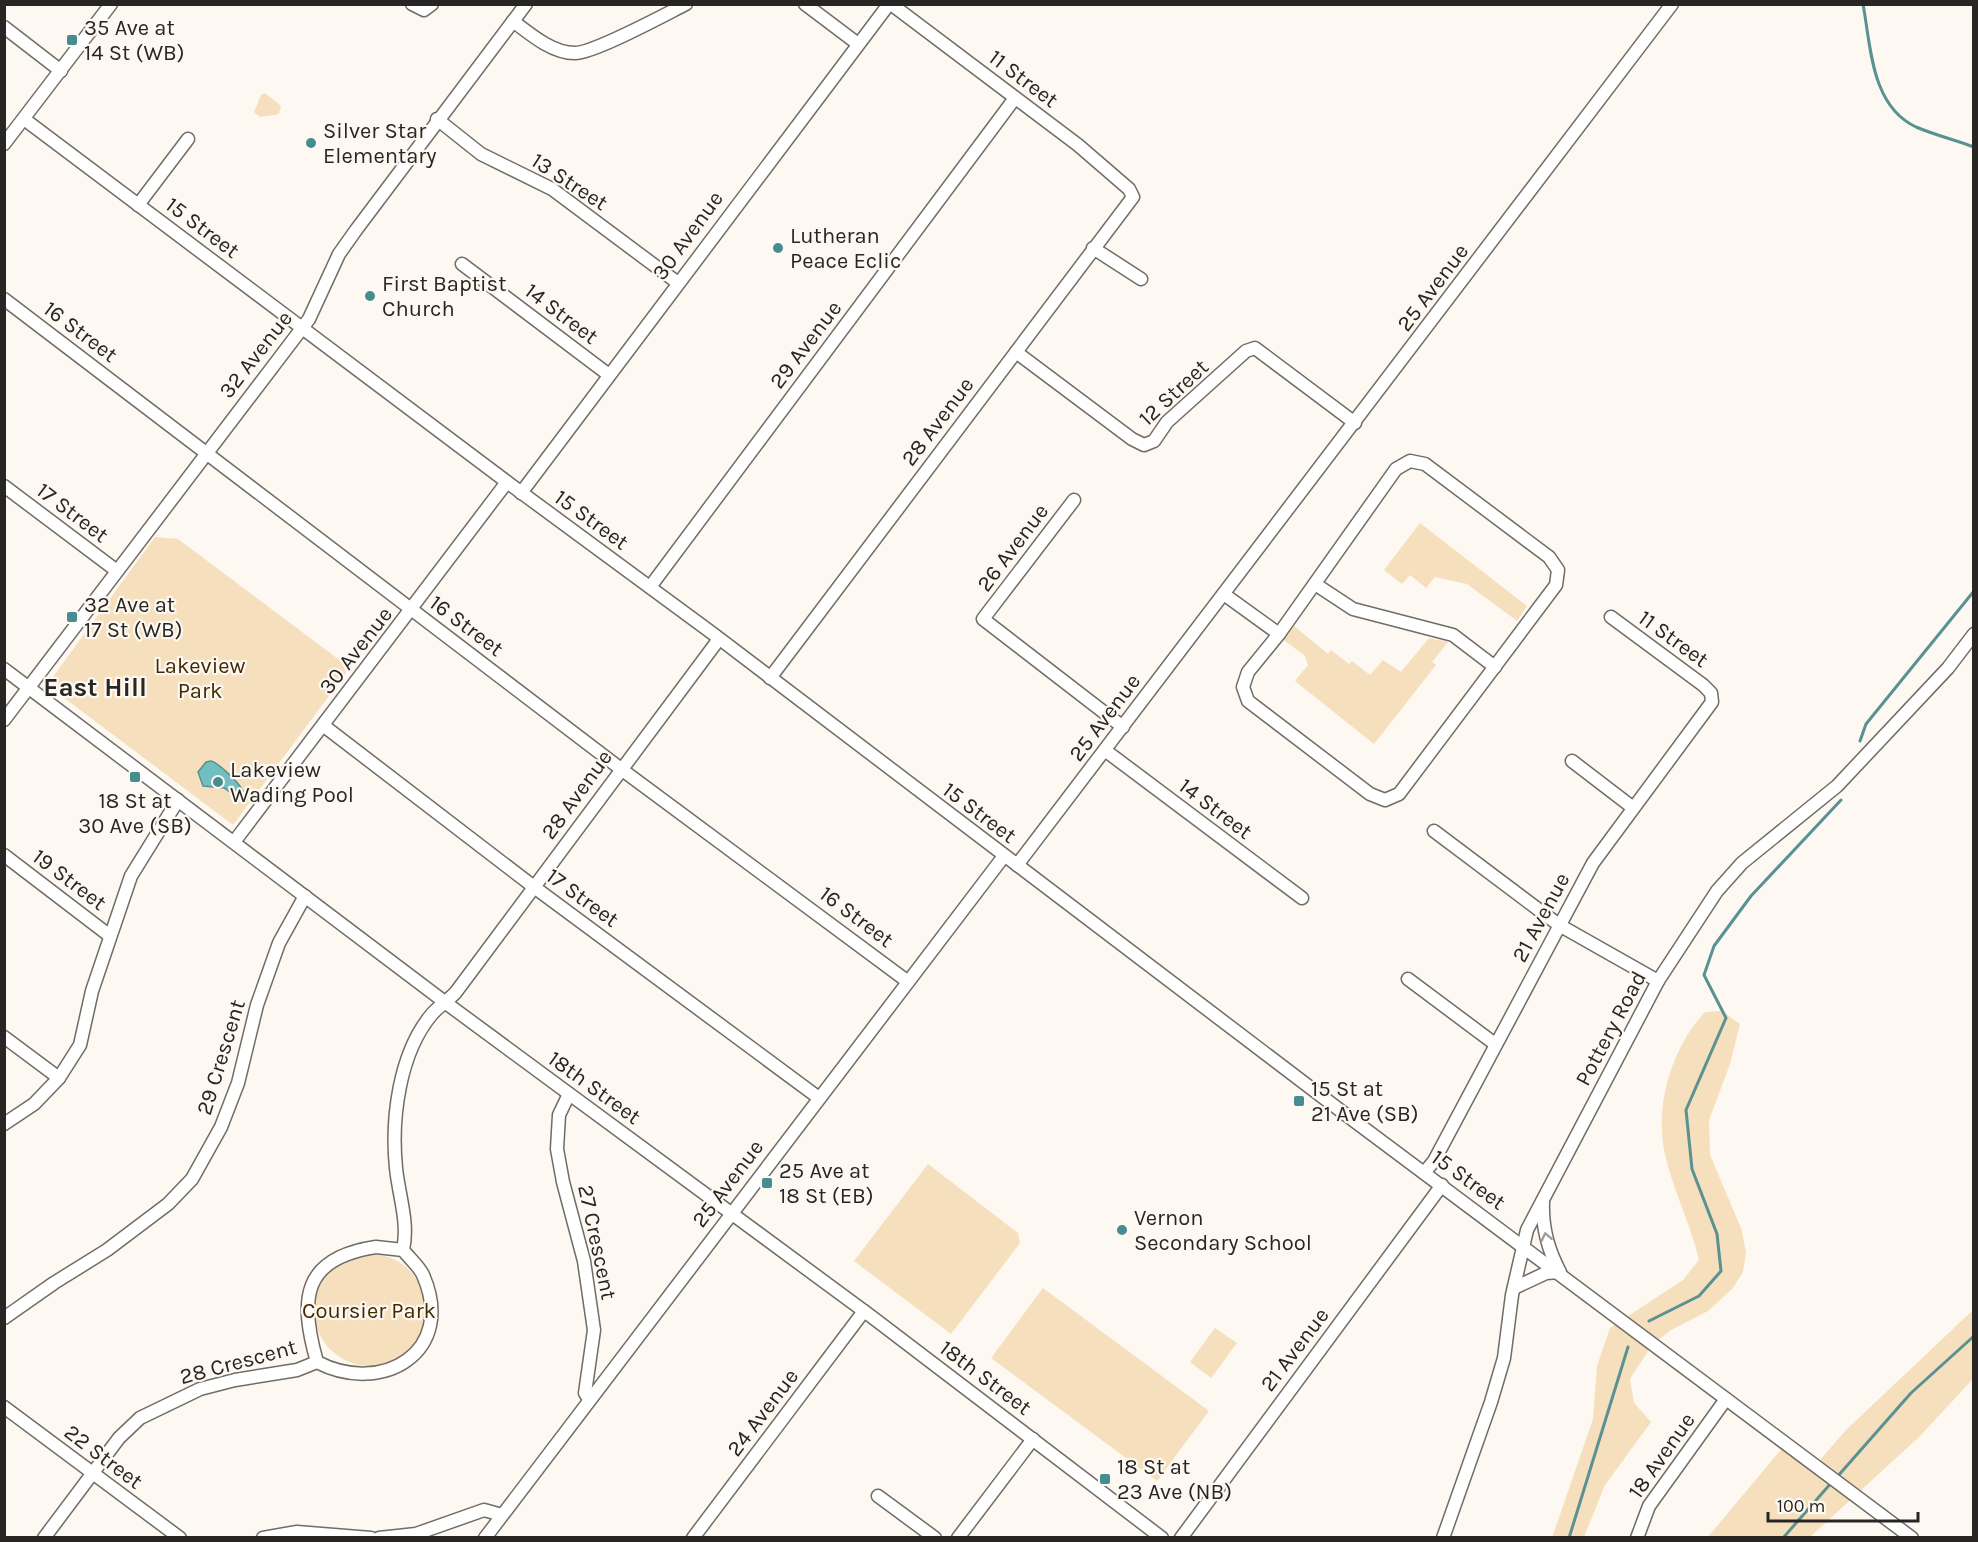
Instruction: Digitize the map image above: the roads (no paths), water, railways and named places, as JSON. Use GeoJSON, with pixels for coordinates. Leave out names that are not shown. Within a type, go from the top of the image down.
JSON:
{"type":"FeatureCollection","features":[{"type":"Feature","properties":{"kind":"street"},"geometry":{"type":"LineString","coordinates":[[4,144],[111,4]]}},
{"type":"Feature","properties":{"kind":"street","name":"32 Avenue"},"geometry":{"type":"LineString","coordinates":[[4,720],[302,327],[316,305],[339,254],[437,119],[526,4]]}},
{"type":"Feature","properties":{"kind":"street"},"geometry":{"type":"LineString","coordinates":[[513,21],[555,48],[575,53],[592,48],[686,4]]}},
{"type":"Feature","properties":{"kind":"street"},"geometry":{"type":"LineString","coordinates":[[805,4],[858,44]]}},
{"type":"Feature","properties":{"kind":"street","name":"30 Avenue"},"geometry":{"type":"LineString","coordinates":[[521,493],[890,4]]}},
{"type":"Feature","properties":{"kind":"street","name":"11 Street"},"geometry":{"type":"LineString","coordinates":[[890,4],[1078,145],[1129,189]]}},
{"type":"Feature","properties":{"kind":"street","name":"25 Avenue"},"geometry":{"type":"LineString","coordinates":[[1017,865],[1225,595],[1672,4]]}},
{"type":"Feature","properties":{"kind":"street"},"geometry":{"type":"LineString","coordinates":[[4,27],[61,71]]}},
{"type":"Feature","properties":{"kind":"street","name":"29 Avenue"},"geometry":{"type":"LineString","coordinates":[[650,587],[1015,98]]}},
{"type":"Feature","properties":{"kind":"street","name":"15 Street"},"geometry":{"type":"LineString","coordinates":[[24,119],[507,483],[650,587],[1424,1173],[1560,1272],[1912,1538]]}},
{"type":"Feature","properties":{"kind":"street","name":"13 Street"},"geometry":{"type":"LineString","coordinates":[[437,119],[481,154],[552,189],[678,283]]}},
{"type":"Feature","properties":{"kind":"street"},"geometry":{"type":"LineString","coordinates":[[138,205],[188,139]]}},
{"type":"Feature","properties":{"kind":"street","name":"28 Avenue"},"geometry":{"type":"LineString","coordinates":[[770,678],[1133,197],[1129,189]]}},
{"type":"Feature","properties":{"kind":"street"},"geometry":{"type":"LineString","coordinates":[[1093,248],[1141,279]]}},
{"type":"Feature","properties":{"kind":"street","name":"14 Street"},"geometry":{"type":"LineString","coordinates":[[462,264],[609,375]]}},
{"type":"Feature","properties":{"kind":"street","name":"16 Street"},"geometry":{"type":"LineString","coordinates":[[4,299],[621,768],[908,981]]}},
{"type":"Feature","properties":{"kind":"street","name":"12 Street"},"geometry":{"type":"LineString","coordinates":[[1016,352],[1132,439],[1144,445],[1154,441],[1167,422],[1246,351],[1255,348],[1355,423]]}},
{"type":"Feature","properties":{"kind":"street"},"geometry":{"type":"LineString","coordinates":[[1410,461],[1425,464],[1549,557],[1558,570],[1556,585],[1495,667],[1399,794],[1385,800],[1370,794],[1248,701],[1243,687],[1248,672],[1279,634],[1396,469],[1410,461]]}},
{"type":"Feature","properties":{"kind":"street","name":"30 Avenue"},"geometry":{"type":"LineString","coordinates":[[234,842],[507,483]]}},
{"type":"Feature","properties":{"kind":"street","name":"17 Street"},"geometry":{"type":"LineString","coordinates":[[4,486],[117,571]]}},
{"type":"Feature","properties":{"kind":"street","name":"26 Avenue"},"geometry":{"type":"LineString","coordinates":[[1074,501],[983,619],[1123,727]]}},
{"type":"Feature","properties":{"kind":"street"},"geometry":{"type":"LineString","coordinates":[[1315,584],[1353,609],[1453,635],[1495,667]]}},
{"type":"Feature","properties":{"kind":"street"},"geometry":{"type":"LineString","coordinates":[[1225,595],[1279,634]]}},
{"type":"Feature","properties":{"kind":"street","name":"11 Street"},"geometry":{"type":"LineString","coordinates":[[1611,617],[1711,693]]}},
{"type":"Feature","properties":{"kind":"street","name":"Pottery Road"},"geometry":{"type":"LineString","coordinates":[[1443,1538],[1491,1402],[1504,1358],[1522,1244],[1543,1199],[1658,981],[1718,891],[1742,863],[1838,786],[1948,668],[1974,634]]}},
{"type":"Feature","properties":{"kind":"street","name":"28 Avenue"},"geometry":{"type":"LineString","coordinates":[[446,1003],[719,639]]}},
{"type":"Feature","properties":{"kind":"street","name":"18th Street"},"geometry":{"type":"LineString","coordinates":[[4,669],[446,1003],[864,1311],[1162,1538]]}},
{"type":"Feature","properties":{"kind":"street","name":"21 Avenue"},"geometry":{"type":"LineString","coordinates":[[1424,1173],[1434,1161],[1593,863],[1632,807],[1712,702],[1711,693]]}},
{"type":"Feature","properties":{"kind":"street","name":"17 Street"},"geometry":{"type":"LineString","coordinates":[[324,726],[534,887],[819,1098]]}},
{"type":"Feature","properties":{"kind":"street","name":"14 Street"},"geometry":{"type":"LineString","coordinates":[[1106,751],[1302,898]]}},
{"type":"Feature","properties":{"kind":"street"},"geometry":{"type":"LineString","coordinates":[[1572,761],[1632,807]]}},
{"type":"Feature","properties":{"kind":"street"},"geometry":{"type":"LineString","coordinates":[[4,1124],[34,1104],[59,1078],[80,1045],[92,991],[132,876],[178,800]]}},
{"type":"Feature","properties":{"kind":"street"},"geometry":{"type":"LineString","coordinates":[[1434,831],[1559,926],[1658,981]]}},
{"type":"Feature","properties":{"kind":"street","name":"19 Street"},"geometry":{"type":"LineString","coordinates":[[4,855],[110,936]]}},
{"type":"Feature","properties":{"kind":"street","name":"25 Avenue"},"geometry":{"type":"LineString","coordinates":[[485,1538],[1004,856]]}},
{"type":"Feature","properties":{"kind":"street","name":"29 Crescent"},"geometry":{"type":"LineString","coordinates":[[4,1318],[107,1250],[168,1204],[192,1179],[221,1127],[238,1083],[257,1005],[272,963],[291,918],[305,896]]}},
{"type":"Feature","properties":{"kind":"street"},"geometry":{"type":"LineString","coordinates":[[1408,979],[1495,1044]]}},
{"type":"Feature","properties":{"kind":"street"},"geometry":{"type":"LineString","coordinates":[[403,1250],[407,1230],[396,1166],[401,1086],[411,1048],[434,1012],[446,1003]]}},
{"type":"Feature","properties":{"kind":"street"},"geometry":{"type":"LineString","coordinates":[[4,1037],[59,1078]]}},
{"type":"Feature","properties":{"kind":"street","name":"27 Crescent"},"geometry":{"type":"LineString","coordinates":[[570,1094],[559,1115],[557,1149],[590,1294],[594,1330],[585,1393],[589,1399]]}},
{"type":"Feature","properties":{"kind":"street","name":"21 Avenue"},"geometry":{"type":"LineString","coordinates":[[1181,1538],[1442,1185]]}},
{"type":"Feature","properties":{"kind":"street"},"geometry":{"type":"LineString","coordinates":[[1514,1288],[1546,1273],[1560,1272],[1550,1254],[1545,1235],[1543,1199]]}},
{"type":"Feature","properties":{"kind":"street","name":"28 Crescent"},"geometry":{"type":"LineString","coordinates":[[376,1246],[403,1250],[423,1273],[432,1304],[430,1330],[420,1351],[405,1364],[383,1372],[335,1371],[317,1362],[308,1330],[307,1297],[316,1276],[331,1260],[351,1250],[376,1246]]}},
{"type":"Feature","properties":{"kind":"street","name":"24 Avenue"},"geometry":{"type":"LineString","coordinates":[[693,1538],[864,1311]]}},
{"type":"Feature","properties":{"kind":"street","name":"28 Crescent"},"geometry":{"type":"LineString","coordinates":[[92,1474],[119,1438],[140,1418],[167,1403],[200,1389],[235,1380],[297,1370],[317,1362]]}},
{"type":"Feature","properties":{"kind":"street","name":"18 Avenue"},"geometry":{"type":"LineString","coordinates":[[1637,1538],[1649,1506],[1726,1399]]}},
{"type":"Feature","properties":{"kind":"street","name":"22 Street"},"geometry":{"type":"LineString","coordinates":[[4,1407],[180,1538]]}},
{"type":"Feature","properties":{"kind":"street"},"geometry":{"type":"LineString","coordinates":[[958,1538],[1034,1439]]}},
{"type":"Feature","properties":{"kind":"street"},"geometry":{"type":"LineString","coordinates":[[44,1538],[92,1474]]}},
{"type":"Feature","properties":{"kind":"street"},"geometry":{"type":"LineString","coordinates":[[878,1496],[935,1538]]}},
{"type":"Feature","properties":{"kind":"street"},"geometry":{"type":"LineString","coordinates":[[379,1538],[416,1534],[484,1510],[502,1515]]}},
{"type":"Feature","properties":{"kind":"street"},"geometry":{"type":"LineString","coordinates":[[264,1538],[297,1532],[371,1538]]}},
{"type":"Feature","properties":{"kind":"water"},"geometry":{"type":"Polygon","coordinates":[[[211,761],[238,784],[243,791],[241,796],[237,797],[224,788],[203,786],[198,772],[206,762],[211,761]]]}},
{"type":"Feature","properties":{"kind":"waterway"},"geometry":{"type":"LineString","coordinates":[[1863,4],[1871,56],[1882,90],[1890,105],[1901,117],[1916,127],[1974,147]]}},
{"type":"Feature","properties":{"kind":"waterway"},"geometry":{"type":"LineString","coordinates":[[1860,741],[1866,724],[1974,591]]}},
{"type":"Feature","properties":{"kind":"waterway"},"geometry":{"type":"LineString","coordinates":[[1649,1321],[1699,1296],[1721,1271],[1717,1234],[1692,1169],[1686,1110],[1726,1018],[1704,975],[1714,946],[1751,896],[1841,800]]}},
{"type":"Feature","properties":{"kind":"waterway"},"geometry":{"type":"LineString","coordinates":[[1837,1477],[1911,1393],[1974,1336]]}},
{"type":"Feature","properties":{"kind":"waterway"},"geometry":{"type":"LineString","coordinates":[[1569,1538],[1628,1347]]}},
{"type":"Feature","properties":{"kind":"waterway"},"geometry":{"type":"LineString","coordinates":[[1783,1538],[1832,1482]]}},
{"type":"Feature","properties":{"kind":"place","name":"35 Ave at 14 St (WB)"},"geometry":{"type":"Point","coordinates":[72,40]}},
{"type":"Feature","properties":{"kind":"place","name":"Silver Star Elementary"},"geometry":{"type":"Point","coordinates":[311,143]}},
{"type":"Feature","properties":{"kind":"place","name":"Lutheran Peace Eclic"},"geometry":{"type":"Point","coordinates":[778,248]}},
{"type":"Feature","properties":{"kind":"place","name":"First Baptist Church"},"geometry":{"type":"Point","coordinates":[370,296]}},
{"type":"Feature","properties":{"kind":"place","name":"32 Ave at 17 St (WB)"},"geometry":{"type":"Point","coordinates":[72,617]}},
{"type":"Feature","properties":{"kind":"place","name":"18 St at 30 Ave (SB)"},"geometry":{"type":"Point","coordinates":[135,777]}},
{"type":"Feature","properties":{"kind":"place","name":"Lakeview Wading Pool"},"geometry":{"type":"Point","coordinates":[218,782]}},
{"type":"Feature","properties":{"kind":"place","name":"15 St at 21 Ave (SB)"},"geometry":{"type":"Point","coordinates":[1299,1101]}},
{"type":"Feature","properties":{"kind":"place","name":"25 Ave at 18 St (EB)"},"geometry":{"type":"Point","coordinates":[767,1183]}},
{"type":"Feature","properties":{"kind":"place","name":"Vernon Secondary School"},"geometry":{"type":"Point","coordinates":[1122,1230]}},
{"type":"Feature","properties":{"kind":"place","name":"18 St at 23 Ave (NB)"},"geometry":{"type":"Point","coordinates":[1105,1479]}},
{"type":"Feature","properties":{"kind":"district","name":"East Hill"},"geometry":{"type":"Point","coordinates":[95,687]}},
{"type":"Feature","properties":{"kind":"park label","name":"Lakeview Park"},"geometry":{"type":"Point","coordinates":[200,678]}},
{"type":"Feature","properties":{"kind":"park label","name":"Coursier Park"},"geometry":{"type":"Point","coordinates":[369,1310]}}]}
